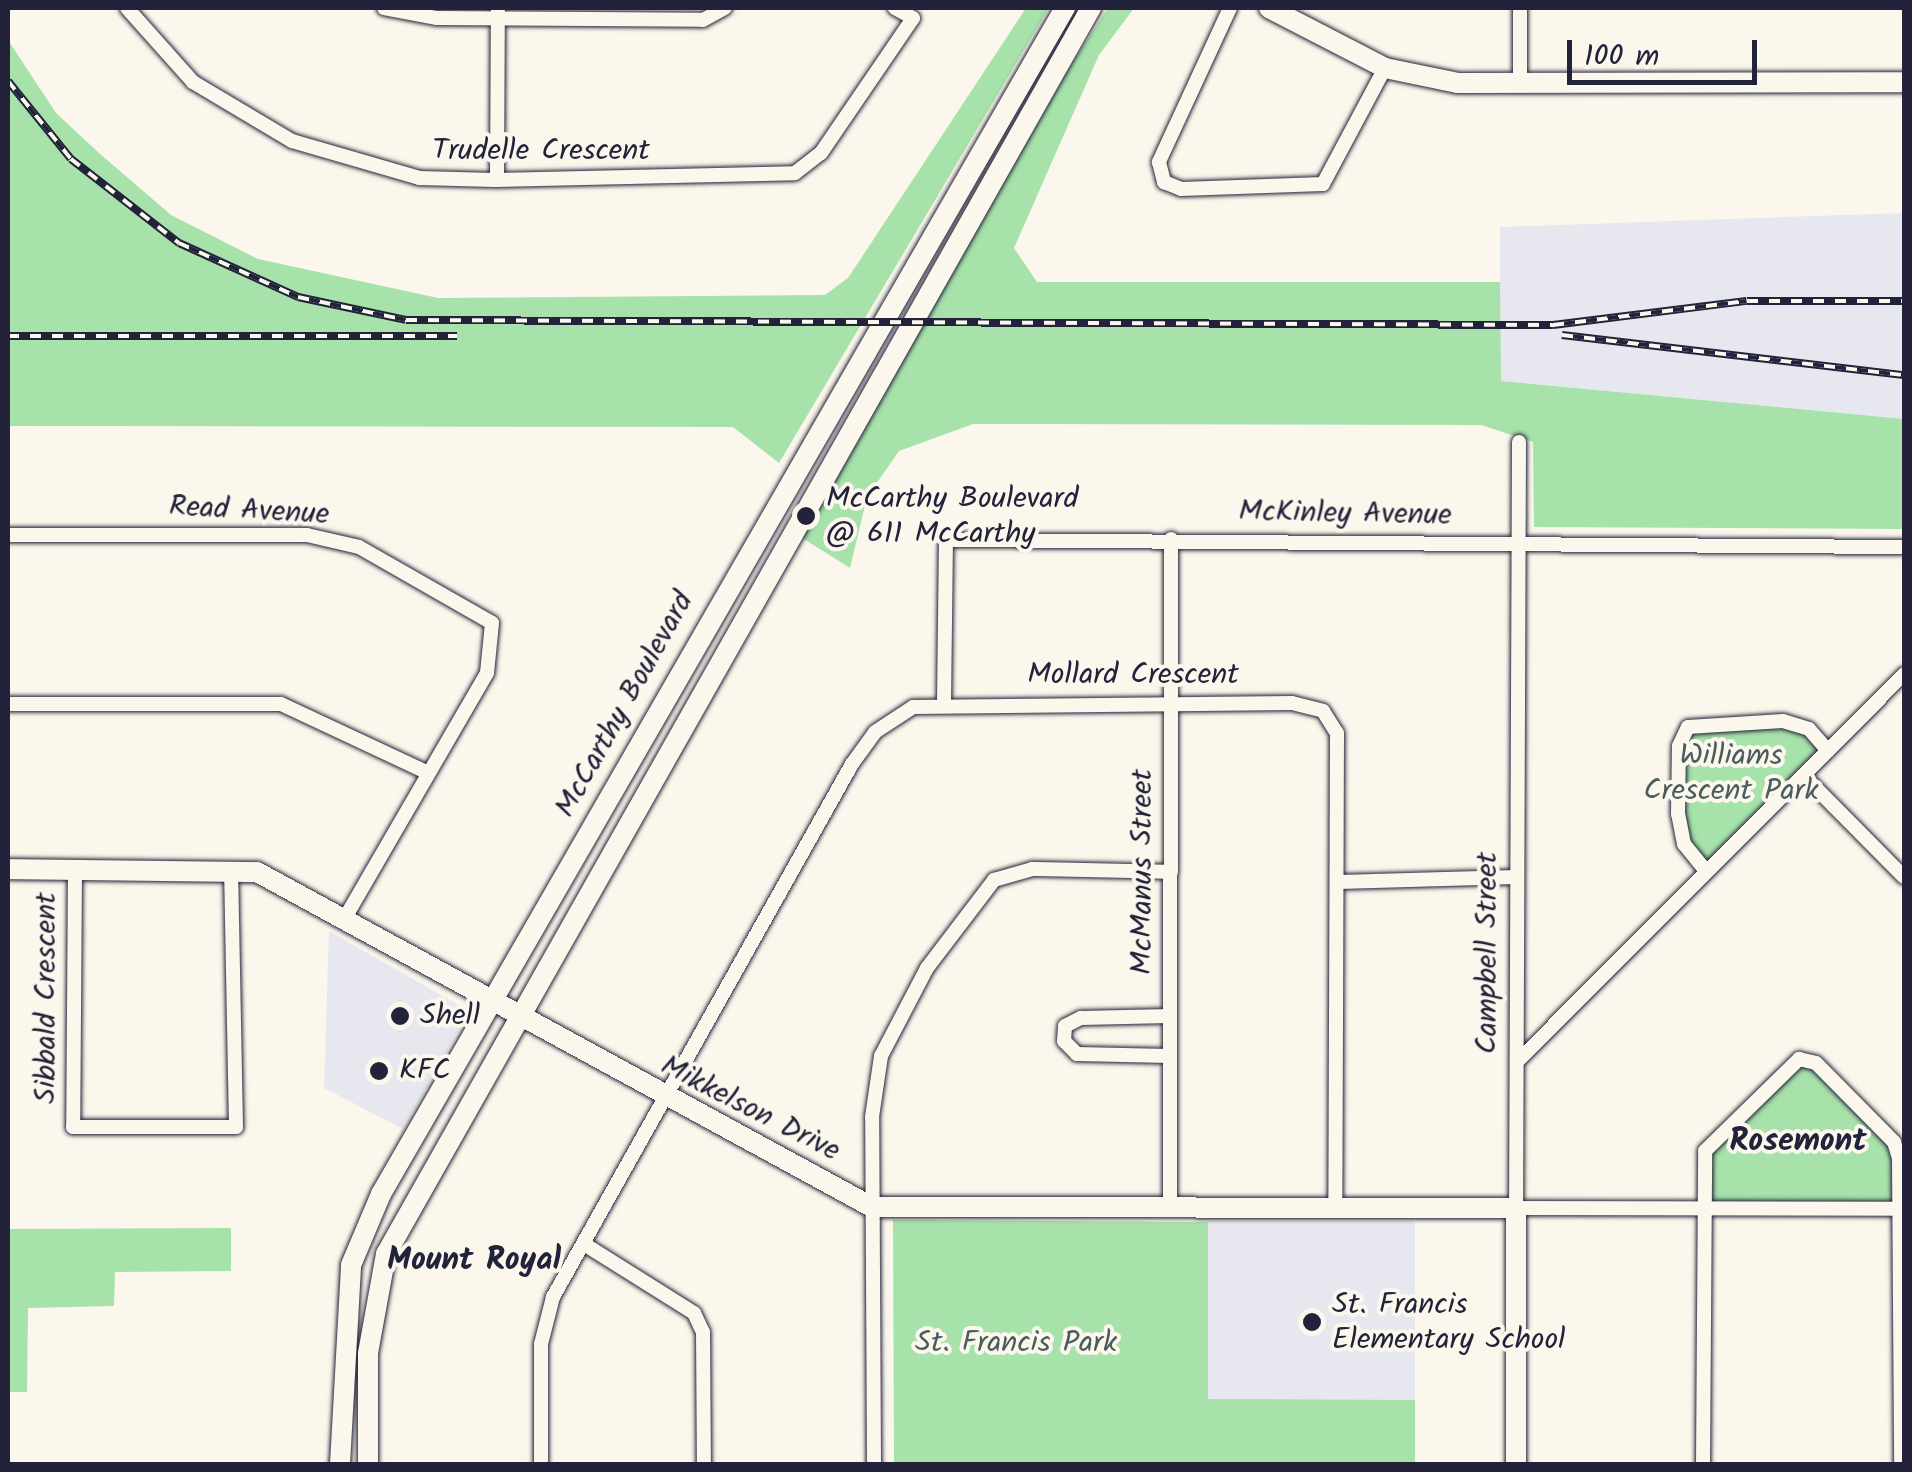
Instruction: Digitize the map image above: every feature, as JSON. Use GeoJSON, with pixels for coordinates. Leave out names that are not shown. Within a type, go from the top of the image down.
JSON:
{"type":"FeatureCollection","features":[{"type":"Feature","properties":{"kind":"main road","name":"McCarthy Boulevard"},"geometry":{"type":"LineString","coordinates":[[340,1464],[352,1265],[380,1194],[1065,8]]}},
{"type":"Feature","properties":{"kind":"main road","name":"McCarthy Boulevard"},"geometry":{"type":"LineString","coordinates":[[368,1464],[368,1353],[386,1254],[514,1016],[1091,8]]}},
{"type":"Feature","properties":{"kind":"main road"},"geometry":{"type":"LineString","coordinates":[[1269,8],[1384,68],[1520,82],[1904,82]]}},
{"type":"Feature","properties":{"kind":"main road","name":"Mikkelson Drive"},"geometry":{"type":"LineString","coordinates":[[8,868],[231,870],[272,878],[346,916],[664,1100],[872,1207],[1170,1204],[1516,1208]]}},
{"type":"Feature","properties":{"kind":"main road","name":"Campbell Street"},"geometry":{"type":"LineString","coordinates":[[1516,1208],[1516,1464]]}},
{"type":"Feature","properties":{"kind":"street","name":"Trudelle Crescent"},"geometry":{"type":"LineString","coordinates":[[126,8],[193,82],[292,141],[419,178],[497,180],[795,172],[821,154],[913,18],[894,8]]}},
{"type":"Feature","properties":{"kind":"street"},"geometry":{"type":"LineString","coordinates":[[384,8],[703,20],[725,8]]}},
{"type":"Feature","properties":{"kind":"street"},"geometry":{"type":"LineString","coordinates":[[1230,8],[1159,162],[1164,182],[1181,190],[1323,184],[1384,68]]}},
{"type":"Feature","properties":{"kind":"street"},"geometry":{"type":"LineString","coordinates":[[1520,8],[1520,82]]}},
{"type":"Feature","properties":{"kind":"street"},"geometry":{"type":"LineString","coordinates":[[497,180],[498,14]]}},
{"type":"Feature","properties":{"kind":"street","name":"Campbell Street"},"geometry":{"type":"LineString","coordinates":[[1516,1208],[1520,442]]}},
{"type":"Feature","properties":{"kind":"street","name":"Read Avenue"},"geometry":{"type":"LineString","coordinates":[[8,535],[307,535],[358,546],[492,623],[495,656],[346,916]]}},
{"type":"Feature","properties":{"kind":"street","name":"McKinley Avenue"},"geometry":{"type":"LineString","coordinates":[[944,703],[946,540],[1171,539],[1518,550],[1904,547]]}},
{"type":"Feature","properties":{"kind":"street","name":"McManus Street"},"geometry":{"type":"LineString","coordinates":[[1170,1204],[1171,539]]}},
{"type":"Feature","properties":{"kind":"street"},"geometry":{"type":"LineString","coordinates":[[1519,1060],[1904,674]]}},
{"type":"Feature","properties":{"kind":"street","name":"Mollard Crescent"},"geometry":{"type":"LineString","coordinates":[[541,1464],[542,1344],[553,1297],[852,764],[875,732],[914,707],[944,703],[1170,702],[1323,711],[1337,733],[1335,1206]]}},
{"type":"Feature","properties":{"kind":"street"},"geometry":{"type":"LineString","coordinates":[[8,704],[281,704],[428,773]]}},
{"type":"Feature","properties":{"kind":"street"},"geometry":{"type":"LineString","coordinates":[[1706,870],[1684,844],[1678,814],[1688,727],[1784,721],[1809,729],[1828,751]]}},
{"type":"Feature","properties":{"kind":"street"},"geometry":{"type":"LineString","coordinates":[[1804,776],[1904,877]]}},
{"type":"Feature","properties":{"kind":"street","name":"Sibbald Crescent"},"geometry":{"type":"LineString","coordinates":[[75,869],[73,1127],[236,1127],[231,870]]}},
{"type":"Feature","properties":{"kind":"street"},"geometry":{"type":"LineString","coordinates":[[874,1464],[872,1207],[882,1056],[927,968],[994,880],[1032,869],[1171,872]]}},
{"type":"Feature","properties":{"kind":"street"},"geometry":{"type":"LineString","coordinates":[[1337,882],[1518,877]]}},
{"type":"Feature","properties":{"kind":"street"},"geometry":{"type":"LineString","coordinates":[[1170,1016],[1081,1018],[1065,1026],[1064,1041],[1077,1054],[1170,1056]]}},
{"type":"Feature","properties":{"kind":"street"},"geometry":{"type":"LineString","coordinates":[[1703,1464],[1705,1151],[1799,1059],[1816,1063],[1894,1142],[1901,1210],[1901,1464]]}},
{"type":"Feature","properties":{"kind":"street"},"geometry":{"type":"LineString","coordinates":[[1516,1208],[1901,1210]]}},
{"type":"Feature","properties":{"kind":"street"},"geometry":{"type":"LineString","coordinates":[[584,1244],[694,1313],[703,1332],[704,1464]]}},
{"type":"Feature","properties":{"kind":"shaded area"},"geometry":{"type":"Polygon","coordinates":[[[1904,213],[1904,419],[1500,381],[1500,227],[1904,213]]]}},
{"type":"Feature","properties":{"kind":"shaded area"},"geometry":{"type":"Polygon","coordinates":[[[329,931],[469,1011],[403,1129],[324,1088],[329,931]]]}},
{"type":"Feature","properties":{"kind":"shaded area","name":"St. Francis Elementary School"},"geometry":{"type":"Polygon","coordinates":[[[1208,1221],[1415,1221],[1415,1400],[1208,1400],[1208,1221]]]}},
{"type":"Feature","properties":{"kind":"green space"},"geometry":{"type":"Polygon","coordinates":[[[1026,8],[1049,8],[779,463],[733,427],[8,426],[8,40],[56,113],[99,153],[171,215],[258,259],[438,298],[825,295],[848,278],[1026,8]]]}},
{"type":"Feature","properties":{"kind":"green space"},"geometry":{"type":"Polygon","coordinates":[[[1108,8],[1134,8],[1099,55],[1014,248],[1037,282],[1500,282],[1501,381],[1904,419],[1904,529],[1534,527],[1533,442],[1481,425],[973,424],[899,451],[867,497],[850,568],[796,534],[1003,169],[1108,8]]]}},
{"type":"Feature","properties":{"kind":"green space","name":"Williams Crescent Park"},"geometry":{"type":"Polygon","coordinates":[[[1712,721],[1809,729],[1828,751],[1706,871],[1684,844],[1678,814],[1688,727],[1712,721]]]}},
{"type":"Feature","properties":{"kind":"green space"},"geometry":{"type":"Polygon","coordinates":[[[1816,1063],[1894,1142],[1898,1209],[1704,1209],[1705,1151],[1720,1129],[1779,1068],[1816,1063]]]}},
{"type":"Feature","properties":{"kind":"green space","name":"St. Francis Park"},"geometry":{"type":"Polygon","coordinates":[[[893,1220],[1208,1222],[1208,1399],[1415,1400],[1415,1464],[894,1464],[893,1220]]]}},
{"type":"Feature","properties":{"kind":"green space"},"geometry":{"type":"Polygon","coordinates":[[[231,1228],[231,1271],[115,1272],[114,1306],[28,1308],[27,1392],[8,1392],[8,1229],[231,1228]]]}},
{"type":"Feature","properties":{"kind":"railway"},"geometry":{"type":"LineString","coordinates":[[8,81],[71,159],[179,243],[298,297],[406,320],[1553,325],[1747,301],[1904,301]]}},
{"type":"Feature","properties":{"kind":"railway"},"geometry":{"type":"LineString","coordinates":[[1562,335],[1904,375]]}},
{"type":"Feature","properties":{"kind":"railway"},"geometry":{"type":"LineString","coordinates":[[8,336],[457,336]]}},
{"type":"Feature","properties":{"kind":"place","name":"McCarthy Boulevard @ 611 McCarthy"},"geometry":{"type":"Point","coordinates":[806,516]}},
{"type":"Feature","properties":{"kind":"place","name":"Shell"},"geometry":{"type":"Point","coordinates":[400,1016]}},
{"type":"Feature","properties":{"kind":"place","name":"KFC"},"geometry":{"type":"Point","coordinates":[379,1071]}},
{"type":"Feature","properties":{"kind":"place","name":"St. Francis Elementary School"},"geometry":{"type":"Point","coordinates":[1312,1322]}},
{"type":"Feature","properties":{"kind":"district","name":"Rosemont"},"geometry":{"type":"Point","coordinates":[1798,1142]}},
{"type":"Feature","properties":{"kind":"district","name":"Mount Royal"},"geometry":{"type":"Point","coordinates":[474,1261]}}]}
